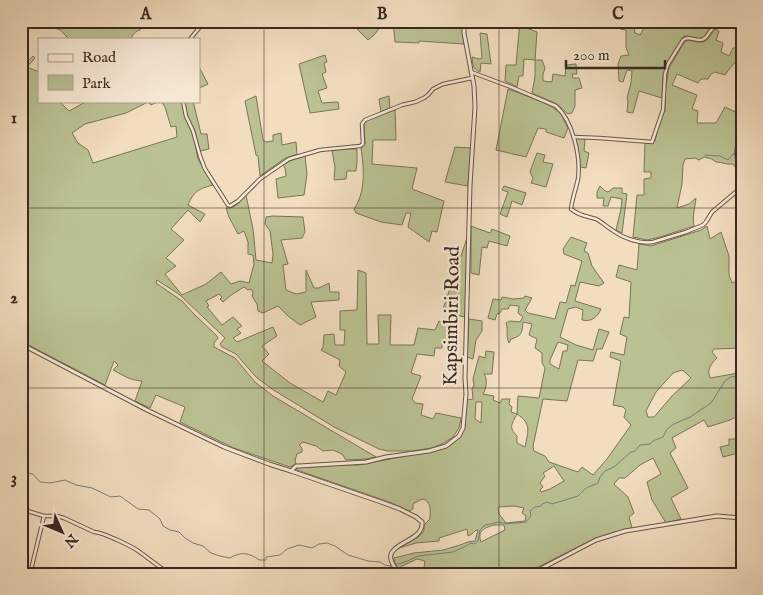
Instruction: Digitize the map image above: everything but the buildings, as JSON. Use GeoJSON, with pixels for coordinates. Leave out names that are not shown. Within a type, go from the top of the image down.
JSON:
{"type":"FeatureCollection","features":[{"type":"Feature","properties":{"kind":"street"},"geometry":{"type":"LineString","coordinates":[[191,38],[205,21]]}},
{"type":"Feature","properties":{"kind":"street","name":"Kapsimbiri Road"},"geometry":{"type":"LineString","coordinates":[[291,470],[298,466],[366,462],[437,449],[450,444],[461,432],[466,394],[465,360],[470,185],[475,119],[472,78],[464,33],[464,21]]}},
{"type":"Feature","properties":{"kind":"street"},"geometry":{"type":"LineString","coordinates":[[574,137],[652,142],[663,110],[664,82],[668,64],[683,40],[687,38],[702,40],[706,38],[713,28],[730,21]]}},
{"type":"Feature","properties":{"kind":"street"},"geometry":{"type":"LineString","coordinates":[[471,72],[511,86],[556,106],[564,115],[574,137],[578,179],[571,209],[582,216],[596,219],[620,234],[637,241],[653,242],[705,224],[712,212],[737,191],[741,170],[737,150],[742,133]]}},
{"type":"Feature","properties":{"kind":"street"},"geometry":{"type":"LineString","coordinates":[[183,102],[186,116],[193,130],[205,169],[230,206],[235,204],[260,179],[289,159],[320,150],[360,146],[363,144],[362,124],[364,120],[424,98],[433,89],[443,84],[472,78]]}},
{"type":"Feature","properties":{"kind":"street"},"geometry":{"type":"LineString","coordinates":[[21,344],[147,410],[224,447],[382,502],[400,509],[419,520],[422,524],[418,534],[395,548],[390,559],[400,574]]}},
{"type":"Feature","properties":{"kind":"street"},"geometry":{"type":"LineString","coordinates":[[21,509],[44,516],[58,516],[94,532],[105,534],[141,552],[157,566],[171,574]]}},
{"type":"Feature","properties":{"kind":"street"},"geometry":{"type":"LineString","coordinates":[[30,574],[44,516]]}},
{"type":"Feature","properties":{"kind":"street"},"geometry":{"type":"LineString","coordinates":[[531,574],[596,540],[624,531],[717,516],[742,518]]}},
{"type":"Feature","properties":{"kind":"street"},"geometry":{"type":"LineString","coordinates":[[376,574],[394,567]]}},
{"type":"Feature","properties":{"kind":"green space"},"geometry":{"type":"Polygon","coordinates":[[[45,21],[134,21],[137,23],[143,21],[140,30],[132,38],[68,38],[60,30],[48,25],[45,21]]]}},
{"type":"Feature","properties":{"kind":"green space"},"geometry":{"type":"Polygon","coordinates":[[[349,21],[391,21],[381,26],[368,40],[349,21]]]}},
{"type":"Feature","properties":{"kind":"green space"},"geometry":{"type":"Polygon","coordinates":[[[393,21],[425,21],[426,23],[449,28],[450,21],[463,21],[464,44],[419,41],[419,43],[395,42],[393,21]]]}},
{"type":"Feature","properties":{"kind":"green space"},"geometry":{"type":"Polygon","coordinates":[[[520,21],[535,21],[535,23],[531,23],[529,29],[537,32],[535,60],[524,59],[523,76],[519,76],[517,87],[505,81],[506,65],[516,65],[520,21]]]}},
{"type":"Feature","properties":{"kind":"green space"},"geometry":{"type":"Polygon","coordinates":[[[620,21],[632,21],[635,33],[640,35],[644,28],[640,25],[639,21],[661,21],[663,23],[665,21],[675,21],[680,24],[682,21],[726,21],[711,27],[702,38],[684,36],[667,64],[663,77],[662,98],[639,91],[633,113],[627,112],[627,98],[632,71],[627,70],[623,82],[619,81],[618,64],[621,56],[629,55],[626,47],[626,30],[620,29],[620,21]]]}},
{"type":"Feature","properties":{"kind":"green space"},"geometry":{"type":"Polygon","coordinates":[[[715,29],[719,31],[716,40],[723,43],[721,52],[729,56],[733,48],[737,48],[740,43],[742,44],[742,60],[738,58],[725,75],[715,72],[708,79],[701,79],[698,83],[677,74],[672,85],[697,95],[692,109],[698,111],[697,123],[716,123],[725,107],[742,115],[742,130],[736,142],[736,168],[733,164],[716,162],[704,157],[699,160],[695,158],[685,159],[677,208],[689,204],[696,198],[693,215],[694,226],[647,240],[633,237],[637,195],[644,195],[644,179],[651,178],[651,172],[644,172],[645,143],[653,143],[655,141],[659,124],[665,111],[665,92],[669,68],[685,41],[705,41],[715,29]]]}},
{"type":"Feature","properties":{"kind":"green space"},"geometry":{"type":"Polygon","coordinates":[[[480,33],[487,34],[491,64],[481,63],[480,72],[474,68],[472,57],[482,58],[480,33]]]}},
{"type":"Feature","properties":{"kind":"green space"},"geometry":{"type":"Polygon","coordinates":[[[325,55],[327,62],[324,63],[326,72],[322,74],[327,88],[318,91],[322,103],[338,102],[339,109],[310,113],[299,64],[325,55]]]}},
{"type":"Feature","properties":{"kind":"green space"},"geometry":{"type":"Polygon","coordinates":[[[33,56],[35,58],[27,67],[38,72],[38,102],[60,102],[69,111],[85,102],[148,102],[126,113],[85,124],[72,133],[78,143],[88,150],[93,163],[177,137],[176,126],[171,127],[162,102],[182,102],[186,119],[193,134],[198,159],[213,185],[197,191],[188,205],[205,214],[200,222],[188,210],[171,229],[184,240],[166,258],[176,266],[165,274],[182,295],[206,284],[221,272],[231,284],[240,281],[249,283],[254,264],[253,255],[248,254],[248,242],[244,231],[238,234],[226,208],[235,206],[246,195],[253,229],[256,260],[272,263],[273,254],[270,231],[265,224],[266,217],[303,217],[305,232],[302,238],[281,240],[288,264],[283,265],[286,290],[296,294],[306,292],[306,270],[314,288],[319,288],[329,283],[330,292],[339,292],[339,300],[311,302],[316,317],[300,325],[278,306],[263,313],[258,311],[257,304],[252,296],[253,292],[251,289],[248,290],[244,287],[223,302],[219,294],[206,301],[209,306],[207,307],[222,325],[233,317],[242,326],[237,329],[241,333],[233,338],[237,342],[273,327],[277,336],[262,346],[269,354],[262,361],[290,383],[323,402],[328,391],[336,395],[346,372],[339,366],[340,360],[321,350],[324,335],[334,334],[335,345],[344,345],[345,330],[340,330],[340,311],[357,310],[358,270],[366,273],[367,344],[379,344],[378,315],[391,315],[390,345],[414,345],[418,328],[435,330],[439,321],[450,324],[453,332],[451,341],[442,340],[442,348],[435,348],[434,356],[417,354],[411,373],[421,376],[412,399],[415,403],[423,404],[421,415],[433,419],[436,413],[461,418],[459,428],[453,437],[432,448],[412,451],[388,451],[379,449],[334,427],[256,377],[236,354],[222,347],[220,344],[225,338],[180,295],[157,280],[156,283],[182,301],[216,335],[218,338],[214,343],[214,347],[235,358],[255,382],[273,396],[376,457],[346,460],[342,454],[333,450],[323,451],[316,446],[303,442],[299,445],[302,448],[302,452],[297,454],[296,464],[290,467],[234,448],[180,422],[185,407],[156,395],[150,408],[135,401],[142,381],[130,379],[113,370],[118,365],[114,361],[105,385],[21,341],[21,68],[33,56]]]}},
{"type":"Feature","properties":{"kind":"green space"},"geometry":{"type":"Polygon","coordinates":[[[535,60],[542,60],[545,68],[543,81],[552,82],[553,74],[565,76],[566,65],[576,64],[577,74],[572,74],[573,78],[579,78],[582,88],[575,90],[575,106],[572,113],[568,114],[557,104],[532,93],[535,77],[535,60]]]}},
{"type":"Feature","properties":{"kind":"green space"},"geometry":{"type":"Polygon","coordinates":[[[200,69],[208,84],[200,88],[200,69]]]}},
{"type":"Feature","properties":{"kind":"green space"},"geometry":{"type":"Polygon","coordinates":[[[508,89],[558,111],[568,128],[564,138],[546,132],[546,129],[538,128],[526,157],[496,150],[508,89]]]}},
{"type":"Feature","properties":{"kind":"green space"},"geometry":{"type":"Polygon","coordinates":[[[256,96],[263,140],[266,142],[273,141],[273,135],[281,133],[282,145],[296,142],[297,154],[284,159],[260,176],[258,156],[256,155],[245,101],[256,96]]]}},
{"type":"Feature","properties":{"kind":"green space"},"geometry":{"type":"Polygon","coordinates":[[[389,96],[390,108],[381,112],[379,99],[389,96]]]}},
{"type":"Feature","properties":{"kind":"green space"},"geometry":{"type":"Polygon","coordinates":[[[184,102],[193,102],[201,134],[207,134],[209,149],[200,151],[195,131],[188,117],[184,102]]]}},
{"type":"Feature","properties":{"kind":"green space"},"geometry":{"type":"Polygon","coordinates":[[[395,110],[396,140],[373,140],[372,164],[417,168],[412,189],[444,201],[437,232],[432,231],[429,242],[408,227],[411,213],[406,213],[402,225],[381,222],[356,213],[354,209],[361,195],[362,188],[361,148],[365,144],[364,123],[367,120],[395,110]]]}},
{"type":"Feature","properties":{"kind":"green space"},"geometry":{"type":"Polygon","coordinates":[[[576,138],[585,139],[584,151],[589,153],[586,168],[580,167],[576,138]]]}},
{"type":"Feature","properties":{"kind":"green space"},"geometry":{"type":"Polygon","coordinates":[[[455,147],[471,148],[468,186],[445,182],[455,147]]]}},
{"type":"Feature","properties":{"kind":"green space"},"geometry":{"type":"Polygon","coordinates":[[[357,149],[356,171],[347,171],[346,179],[334,180],[335,167],[332,151],[357,149]]]}},
{"type":"Feature","properties":{"kind":"green space"},"geometry":{"type":"Polygon","coordinates":[[[537,153],[545,155],[543,162],[553,164],[546,187],[531,183],[533,178],[530,172],[537,153]]]}},
{"type":"Feature","properties":{"kind":"green space"},"geometry":{"type":"Polygon","coordinates":[[[305,156],[307,174],[304,195],[278,198],[276,179],[286,176],[283,165],[305,156]]]}},
{"type":"Feature","properties":{"kind":"green space"},"geometry":{"type":"Polygon","coordinates":[[[504,186],[526,193],[522,205],[512,201],[507,217],[500,214],[508,192],[502,190],[504,186]]]}},
{"type":"Feature","properties":{"kind":"green space"},"geometry":{"type":"Polygon","coordinates":[[[600,186],[608,192],[613,188],[622,188],[622,193],[627,194],[622,233],[616,230],[622,199],[611,197],[608,206],[603,206],[604,198],[597,198],[600,186]]]}},
{"type":"Feature","properties":{"kind":"green space"},"geometry":{"type":"Polygon","coordinates":[[[471,226],[490,233],[492,229],[510,236],[507,246],[489,241],[487,248],[482,247],[479,275],[471,273],[471,226]]]}},
{"type":"Feature","properties":{"kind":"green space"},"geometry":{"type":"Polygon","coordinates":[[[707,226],[710,239],[721,232],[729,256],[729,275],[732,283],[742,279],[736,292],[742,295],[742,348],[714,349],[712,352],[717,358],[711,365],[709,372],[710,378],[742,371],[742,414],[708,427],[704,420],[672,438],[676,448],[670,453],[688,488],[671,498],[681,519],[666,523],[652,500],[647,482],[661,474],[653,458],[640,465],[625,478],[619,478],[614,484],[628,497],[634,513],[629,517],[632,528],[596,538],[523,574],[423,574],[425,561],[417,559],[398,568],[394,558],[414,553],[443,550],[475,541],[478,530],[468,536],[467,529],[439,538],[439,541],[416,543],[399,548],[418,537],[424,531],[424,525],[430,519],[430,510],[428,503],[424,499],[413,504],[413,509],[409,511],[392,503],[294,469],[327,465],[359,465],[442,449],[450,445],[456,440],[463,429],[467,400],[473,399],[473,379],[479,356],[485,358],[486,351],[494,352],[492,374],[484,374],[486,384],[483,394],[494,396],[493,400],[500,403],[502,399],[510,399],[511,412],[517,414],[518,396],[539,398],[545,368],[542,363],[542,353],[535,348],[537,339],[529,335],[532,324],[523,322],[521,334],[511,339],[509,343],[506,323],[510,321],[520,322],[523,317],[518,313],[519,306],[510,305],[508,309],[502,309],[497,314],[495,320],[488,318],[493,299],[501,300],[502,297],[524,298],[525,296],[532,298],[525,310],[528,313],[555,319],[560,302],[566,303],[571,285],[575,286],[582,261],[564,254],[563,249],[571,237],[587,243],[584,251],[588,253],[592,266],[604,283],[599,286],[580,282],[575,301],[601,309],[593,319],[582,320],[583,310],[576,307],[568,309],[560,337],[576,345],[593,350],[599,329],[609,332],[602,349],[597,349],[593,361],[578,360],[567,401],[543,399],[533,446],[534,451],[545,456],[549,462],[578,472],[582,467],[593,475],[631,425],[624,417],[626,410],[623,407],[613,405],[621,361],[610,357],[611,352],[624,355],[627,337],[620,334],[624,317],[629,318],[631,282],[616,277],[619,265],[637,270],[639,244],[651,246],[701,230],[707,226]],[[558,342],[550,364],[559,369],[563,351],[567,351],[568,345],[558,342]],[[682,370],[673,373],[656,392],[646,411],[648,417],[654,417],[691,378],[682,370]],[[476,402],[475,419],[481,423],[482,402],[476,402]],[[517,414],[512,423],[512,428],[517,436],[517,443],[525,447],[528,428],[517,414]],[[554,466],[543,473],[545,476],[540,483],[543,487],[540,490],[541,492],[564,481],[554,466]],[[514,506],[498,507],[499,514],[506,523],[525,521],[526,516],[522,513],[524,508],[514,506]],[[504,525],[487,527],[482,530],[480,535],[481,542],[505,530],[504,525]]]}},
{"type":"Feature","properties":{"kind":"green space"},"geometry":{"type":"Polygon","coordinates":[[[467,238],[465,317],[442,312],[467,238]]]}},
{"type":"Feature","properties":{"kind":"green space"},"geometry":{"type":"Polygon","coordinates":[[[469,319],[482,321],[482,331],[476,340],[473,359],[467,357],[469,319]]]}},
{"type":"Feature","properties":{"kind":"green space"},"geometry":{"type":"Polygon","coordinates":[[[729,439],[742,439],[742,452],[723,457],[720,447],[729,445],[729,439]]]}},
{"type":"Feature","properties":{"kind":"waterway"},"geometry":{"type":"LineString","coordinates":[[742,149],[739,153],[742,156]]}},
{"type":"Feature","properties":{"kind":"waterway"},"geometry":{"type":"LineString","coordinates":[[705,155],[720,156],[728,160],[733,154],[739,153]]}},
{"type":"Feature","properties":{"kind":"waterway"},"geometry":{"type":"LineString","coordinates":[[21,472],[33,474],[40,482],[50,483],[65,480],[76,485],[92,488],[111,497],[120,496],[138,509],[149,510],[160,519],[163,526],[179,532],[193,543],[203,546],[211,553],[220,556],[230,558],[238,554],[245,554],[259,560],[266,560],[266,557],[280,555],[287,549],[299,545],[312,548],[319,544],[327,543],[348,555],[390,566],[418,556],[453,552],[478,541],[480,530],[485,525],[499,522],[507,524],[526,522],[531,516],[530,511],[535,507],[547,502],[552,504],[578,496],[586,488],[598,483],[605,471],[614,467],[640,445],[650,444],[663,437],[667,429],[674,424],[690,417],[711,403],[725,381],[731,377],[742,375]]}}]}
